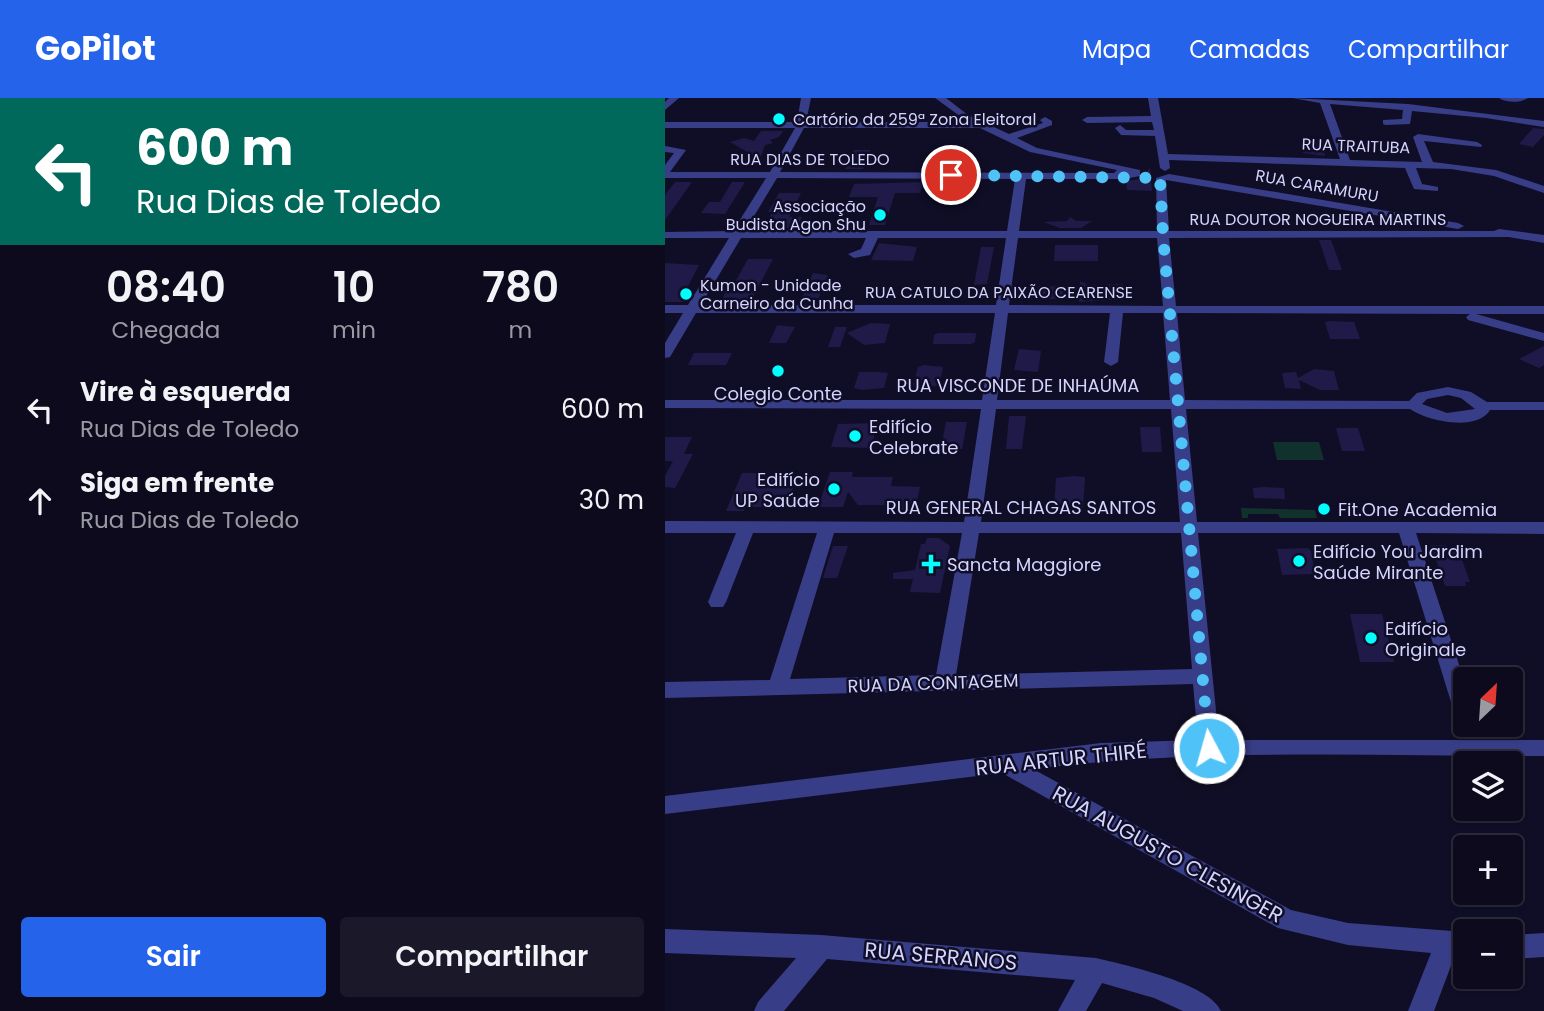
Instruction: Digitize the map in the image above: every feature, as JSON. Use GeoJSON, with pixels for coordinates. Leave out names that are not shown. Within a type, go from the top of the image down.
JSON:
{"type":"FeatureCollection","features":[{"type":"Feature","properties":{"kind":"street"},"geometry":{"type":"LineString","coordinates":[[665,107],[674,98]]}},
{"type":"Feature","properties":{"kind":"street"},"geometry":{"type":"LineString","coordinates":[[665,354],[801,125],[806,98]]}},
{"type":"Feature","properties":{"kind":"street"},"geometry":{"type":"LineString","coordinates":[[940,98],[956,112],[1042,153],[1130,173]]}},
{"type":"Feature","properties":{"kind":"street"},"geometry":{"type":"LineString","coordinates":[[1153,98],[1159,119],[1163,157],[1163,236],[1209,748]]}},
{"type":"Feature","properties":{"kind":"street"},"geometry":{"type":"LineString","coordinates":[[1297,98],[1412,104],[1544,124]]}},
{"type":"Feature","properties":{"kind":"street"},"geometry":{"type":"LineString","coordinates":[[1504,98],[1523,98]]}},
{"type":"Feature","properties":{"kind":"street"},"geometry":{"type":"LineString","coordinates":[[1324,99],[1346,162]]}},
{"type":"Feature","properties":{"kind":"street"},"geometry":{"type":"LineString","coordinates":[[1386,122],[1407,122],[1412,104]]}},
{"type":"Feature","properties":{"kind":"street"},"geometry":{"type":"LineString","coordinates":[[1087,120],[1159,119]]}},
{"type":"Feature","properties":{"kind":"street"},"geometry":{"type":"LineString","coordinates":[[1008,138],[1049,123],[1045,120]]}},
{"type":"Feature","properties":{"kind":"street"},"geometry":{"type":"LineString","coordinates":[[665,125],[981,125]]}},
{"type":"Feature","properties":{"kind":"street"},"geometry":{"type":"LineString","coordinates":[[1120,128],[1121,132],[1161,137]]}},
{"type":"Feature","properties":{"kind":"street"},"geometry":{"type":"LineString","coordinates":[[1134,136],[1139,141],[1161,137]]}},
{"type":"Feature","properties":{"kind":"street"},"geometry":{"type":"LineString","coordinates":[[1428,164],[1419,137],[1477,145]]}},
{"type":"Feature","properties":{"kind":"street"},"geometry":{"type":"LineString","coordinates":[[665,149],[681,150],[665,174]]}},
{"type":"Feature","properties":{"kind":"street","name":"RUA TRAITUBA"},"geometry":{"type":"LineString","coordinates":[[1163,157],[1428,164],[1484,170],[1544,190]]}},
{"type":"Feature","properties":{"kind":"street"},"geometry":{"type":"LineString","coordinates":[[1409,164],[1417,186],[1434,190]]}},
{"type":"Feature","properties":{"kind":"street","name":"RUA DIAS DE TOLEDO"},"geometry":{"type":"LineString","coordinates":[[665,174],[1161,175]]}},
{"type":"Feature","properties":{"kind":"street","name":"RUA CARAMURU"},"geometry":{"type":"LineString","coordinates":[[1161,175],[1544,239]]}},
{"type":"Feature","properties":{"kind":"street"},"geometry":{"type":"LineString","coordinates":[[945,682],[971,528],[1021,176]]}},
{"type":"Feature","properties":{"kind":"street","name":"RUA DOUTOR NOGUEIRA MARTINS"},"geometry":{"type":"LineString","coordinates":[[665,235],[1509,234]]}},
{"type":"Feature","properties":{"kind":"street"},"geometry":{"type":"LineString","coordinates":[[854,254],[867,251],[873,235]]}},
{"type":"Feature","properties":{"kind":"street","name":"RUA CATULO DA PAIXÃO CEARENSE"},"geometry":{"type":"LineString","coordinates":[[665,309],[1544,310]]}},
{"type":"Feature","properties":{"kind":"street"},"geometry":{"type":"LineString","coordinates":[[1111,362],[1117,310]]}},
{"type":"Feature","properties":{"kind":"street"},"geometry":{"type":"LineString","coordinates":[[1446,310],[1544,337]]}},
{"type":"Feature","properties":{"kind":"street"},"geometry":{"type":"LineString","coordinates":[[1484,406],[1482,411],[1475,415],[1462,418],[1432,414],[1413,405],[1422,396],[1448,391],[1466,395],[1484,406],[1544,406]]}},
{"type":"Feature","properties":{"kind":"street","name":"RUA VISCONDE DE INHAÚMA"},"geometry":{"type":"LineString","coordinates":[[665,404],[1413,405]]}},
{"type":"Feature","properties":{"kind":"street","name":"RUA GENERAL CHAGAS SANTOS"},"geometry":{"type":"LineString","coordinates":[[665,527],[1544,528]]}},
{"type":"Feature","properties":{"kind":"street"},"geometry":{"type":"LineString","coordinates":[[717,602],[746,527]]}},
{"type":"Feature","properties":{"kind":"street"},"geometry":{"type":"LineString","coordinates":[[777,688],[827,528]]}},
{"type":"Feature","properties":{"kind":"street"},"geometry":{"type":"LineString","coordinates":[[1406,528],[1453,677]]}},
{"type":"Feature","properties":{"kind":"street","name":"RUA DA CONTAGEM"},"geometry":{"type":"LineString","coordinates":[[665,690],[1202,676]]}},
{"type":"Feature","properties":{"kind":"street"},"geometry":{"type":"LineString","coordinates":[[1472,737],[1475,747]]}},
{"type":"Feature","properties":{"kind":"street","name":"RUA ARTUR THIRÉ"},"geometry":{"type":"LineString","coordinates":[[665,805],[1101,752],[1209,748],[1544,748]]}},
{"type":"Feature","properties":{"kind":"street","name":"RUA AUGUSTO CLESINGER"},"geometry":{"type":"LineString","coordinates":[[1003,763],[1287,920],[1348,934],[1453,944]]}},
{"type":"Feature","properties":{"kind":"street","name":"RUA SERRANOS"},"geometry":{"type":"LineString","coordinates":[[665,940],[821,947],[1096,970],[1162,988],[1208,1011]]}},
{"type":"Feature","properties":{"kind":"street"},"geometry":{"type":"LineString","coordinates":[[1523,946],[1544,945]]}},
{"type":"Feature","properties":{"kind":"street"},"geometry":{"type":"LineString","coordinates":[[767,1011],[821,947]]}},
{"type":"Feature","properties":{"kind":"street"},"geometry":{"type":"LineString","coordinates":[[1421,1011],[1453,950]]}},
{"type":"Feature","properties":{"kind":"street"},"geometry":{"type":"LineString","coordinates":[[1071,1011],[1096,970]]}},
{"type":"Feature","properties":{"kind":"green space"},"geometry":{"type":"Polygon","coordinates":[[[1273,442],[1319,442],[1324,460],[1277,460],[1273,442]]]}},
{"type":"Feature","properties":{"kind":"green space"},"geometry":{"type":"Polygon","coordinates":[[[1241,508],[1315,510],[1317,518],[1280,518],[1278,514],[1248,514],[1248,518],[1242,518],[1241,508]]]}},
{"type":"Feature","properties":{"kind":"building"},"geometry":{"type":"Polygon","coordinates":[[[1533,128],[1544,129],[1544,135],[1533,147],[1519,144],[1533,128]]]}},
{"type":"Feature","properties":{"kind":"building"},"geometry":{"type":"Polygon","coordinates":[[[761,131],[783,131],[779,137],[770,140],[773,143],[765,145],[761,156],[754,156],[730,142],[744,138],[754,141],[761,131]]]}},
{"type":"Feature","properties":{"kind":"building"},"geometry":{"type":"Polygon","coordinates":[[[1301,143],[1323,143],[1325,156],[1303,153],[1301,143]]]}},
{"type":"Feature","properties":{"kind":"building"},"geometry":{"type":"Polygon","coordinates":[[[854,150],[871,150],[863,169],[845,169],[854,150]]]}},
{"type":"Feature","properties":{"kind":"building"},"geometry":{"type":"Polygon","coordinates":[[[957,157],[974,157],[972,170],[954,170],[957,157]]]}},
{"type":"Feature","properties":{"kind":"building"},"geometry":{"type":"Polygon","coordinates":[[[1150,168],[1152,191],[1127,190],[1126,181],[1140,179],[1150,168]]]}},
{"type":"Feature","properties":{"kind":"building"},"geometry":{"type":"Polygon","coordinates":[[[950,181],[970,181],[967,193],[947,193],[950,181]]]}},
{"type":"Feature","properties":{"kind":"building"},"geometry":{"type":"Polygon","coordinates":[[[675,182],[692,182],[665,220],[665,195],[675,182]]]}},
{"type":"Feature","properties":{"kind":"building"},"geometry":{"type":"Polygon","coordinates":[[[732,182],[745,182],[725,214],[701,213],[709,202],[720,202],[732,182]]]}},
{"type":"Feature","properties":{"kind":"building"},"geometry":{"type":"Polygon","coordinates":[[[924,182],[920,193],[895,193],[885,225],[869,225],[878,197],[849,197],[854,184],[924,182]]]}},
{"type":"Feature","properties":{"kind":"building"},"geometry":{"type":"Polygon","coordinates":[[[779,193],[801,193],[789,217],[802,217],[797,228],[763,228],[772,212],[768,212],[779,193]]]}},
{"type":"Feature","properties":{"kind":"building"},"geometry":{"type":"Polygon","coordinates":[[[1070,217],[1076,221],[1092,221],[1081,228],[1060,228],[1043,222],[1067,221],[1070,217]]]}},
{"type":"Feature","properties":{"kind":"building"},"geometry":{"type":"Polygon","coordinates":[[[1319,240],[1331,240],[1342,270],[1329,270],[1319,240]]]}},
{"type":"Feature","properties":{"kind":"building"},"geometry":{"type":"Polygon","coordinates":[[[879,243],[917,247],[913,261],[871,260],[879,243]]]}},
{"type":"Feature","properties":{"kind":"building"},"geometry":{"type":"Polygon","coordinates":[[[1055,245],[1098,245],[1098,261],[1054,261],[1055,245]]]}},
{"type":"Feature","properties":{"kind":"building"},"geometry":{"type":"Polygon","coordinates":[[[981,247],[994,247],[987,284],[974,285],[981,247]]]}},
{"type":"Feature","properties":{"kind":"building"},"geometry":{"type":"Polygon","coordinates":[[[748,259],[773,259],[752,299],[722,300],[728,286],[734,284],[748,259]]]}},
{"type":"Feature","properties":{"kind":"building"},"geometry":{"type":"Polygon","coordinates":[[[665,263],[699,265],[686,290],[693,290],[685,302],[665,302],[665,263]]]}},
{"type":"Feature","properties":{"kind":"building"},"geometry":{"type":"Polygon","coordinates":[[[813,273],[828,275],[819,298],[801,300],[813,273]]]}},
{"type":"Feature","properties":{"kind":"building"},"geometry":{"type":"Polygon","coordinates":[[[1080,281],[1088,285],[1123,284],[1124,299],[1079,302],[1079,299],[1036,299],[1038,286],[1080,287],[1080,281]]]}},
{"type":"Feature","properties":{"kind":"building"},"geometry":{"type":"Polygon","coordinates":[[[1325,322],[1354,322],[1360,339],[1330,339],[1325,322]]]}},
{"type":"Feature","properties":{"kind":"building"},"geometry":{"type":"Polygon","coordinates":[[[871,323],[890,324],[885,343],[864,345],[847,333],[871,323]]]}},
{"type":"Feature","properties":{"kind":"building"},"geometry":{"type":"Polygon","coordinates":[[[777,325],[795,327],[786,343],[769,343],[777,325]]]}},
{"type":"Feature","properties":{"kind":"building"},"geometry":{"type":"Polygon","coordinates":[[[835,327],[847,327],[840,347],[828,347],[835,327]]]}},
{"type":"Feature","properties":{"kind":"building"},"geometry":{"type":"Polygon","coordinates":[[[976,333],[975,342],[933,344],[934,335],[976,333]]]}},
{"type":"Feature","properties":{"kind":"building"},"geometry":{"type":"Polygon","coordinates":[[[1544,346],[1544,365],[1539,368],[1519,359],[1544,346]]]}},
{"type":"Feature","properties":{"kind":"building"},"geometry":{"type":"Polygon","coordinates":[[[1019,349],[1041,351],[1038,372],[1014,370],[1019,349]]]}},
{"type":"Feature","properties":{"kind":"building"},"geometry":{"type":"Polygon","coordinates":[[[694,353],[732,353],[726,365],[688,365],[694,353]]]}},
{"type":"Feature","properties":{"kind":"building"},"geometry":{"type":"Polygon","coordinates":[[[918,367],[943,367],[939,386],[913,386],[918,367]]]}},
{"type":"Feature","properties":{"kind":"building"},"geometry":{"type":"Polygon","coordinates":[[[1314,369],[1334,371],[1339,390],[1320,390],[1299,380],[1301,389],[1285,388],[1282,373],[1296,372],[1298,378],[1314,369]]]}},
{"type":"Feature","properties":{"kind":"building"},"geometry":{"type":"Polygon","coordinates":[[[859,372],[888,373],[884,388],[854,388],[859,372]]]}},
{"type":"Feature","properties":{"kind":"building"},"geometry":{"type":"Polygon","coordinates":[[[1009,416],[1026,416],[1022,449],[1006,449],[1009,416]]]}},
{"type":"Feature","properties":{"kind":"building"},"geometry":{"type":"Polygon","coordinates":[[[946,422],[967,422],[962,449],[941,449],[946,422]]]}},
{"type":"Feature","properties":{"kind":"building","name":"Edifício Celebrate"},"geometry":{"type":"Polygon","coordinates":[[[878,423],[871,448],[831,447],[838,424],[878,423]]]}},
{"type":"Feature","properties":{"kind":"building"},"geometry":{"type":"Polygon","coordinates":[[[1140,427],[1160,427],[1162,452],[1142,452],[1140,427]]]}},
{"type":"Feature","properties":{"kind":"building"},"geometry":{"type":"Polygon","coordinates":[[[1336,428],[1358,428],[1365,451],[1342,451],[1336,428]]]}},
{"type":"Feature","properties":{"kind":"building"},"geometry":{"type":"Polygon","coordinates":[[[665,437],[692,437],[684,454],[693,454],[675,488],[665,487],[665,476],[673,461],[665,461],[665,437]]]}},
{"type":"Feature","properties":{"kind":"building"},"geometry":{"type":"Polygon","coordinates":[[[830,472],[853,472],[852,477],[893,477],[891,486],[920,487],[915,512],[891,513],[893,505],[858,505],[848,492],[843,507],[818,507],[830,472]]]}},
{"type":"Feature","properties":{"kind":"building"},"geometry":{"type":"Polygon","coordinates":[[[742,473],[759,473],[756,480],[796,480],[786,507],[745,507],[744,511],[726,511],[742,473]]]}},
{"type":"Feature","properties":{"kind":"building"},"geometry":{"type":"Polygon","coordinates":[[[1085,477],[1083,508],[1070,511],[1054,509],[1056,478],[1085,477]]]}},
{"type":"Feature","properties":{"kind":"building"},"geometry":{"type":"Polygon","coordinates":[[[1253,488],[1284,488],[1285,499],[1254,498],[1253,488]]]}},
{"type":"Feature","properties":{"kind":"building","name":"Sancta Maggiore"},"geometry":{"type":"Polygon","coordinates":[[[927,538],[939,538],[950,546],[940,593],[910,592],[913,579],[893,579],[893,573],[915,570],[921,544],[925,544],[927,538]]]}},
{"type":"Feature","properties":{"kind":"building"},"geometry":{"type":"Polygon","coordinates":[[[1431,545],[1447,545],[1449,549],[1458,549],[1470,582],[1465,582],[1466,586],[1445,586],[1431,545]]]}},
{"type":"Feature","properties":{"kind":"building"},"geometry":{"type":"Polygon","coordinates":[[[833,546],[848,546],[837,578],[823,578],[833,546]]]}},
{"type":"Feature","properties":{"kind":"building","name":"Edifício You Jardim Saúde Mirante"},"geometry":{"type":"Polygon","coordinates":[[[1308,548],[1311,551],[1315,574],[1282,575],[1277,549],[1308,548]]]}},
{"type":"Feature","properties":{"kind":"building","name":"Edifício Originale"},"geometry":{"type":"Polygon","coordinates":[[[1350,614],[1382,614],[1394,662],[1360,662],[1350,614]]]}},
{"type":"Feature","properties":{"kind":"place","name":"Cartório da 259ª Zona Eleitoral"},"geometry":{"type":"Point","coordinates":[779,119]}},
{"type":"Feature","properties":{"kind":"place","name":"Associação Budista Agon Shu"},"geometry":{"type":"Point","coordinates":[880,215]}},
{"type":"Feature","properties":{"kind":"place","name":"Kumon - Unidade Carneiro da Cunha"},"geometry":{"type":"Point","coordinates":[686,294]}},
{"type":"Feature","properties":{"kind":"place","name":"Colegio Conte"},"geometry":{"type":"Point","coordinates":[778,371]}},
{"type":"Feature","properties":{"kind":"place","name":"Edifício Celebrate"},"geometry":{"type":"Point","coordinates":[855,436]}},
{"type":"Feature","properties":{"kind":"place","name":"Edifício UP Saúde"},"geometry":{"type":"Point","coordinates":[834,489]}},
{"type":"Feature","properties":{"kind":"place","name":"Fit.One Academia"},"geometry":{"type":"Point","coordinates":[1324,509]}},
{"type":"Feature","properties":{"kind":"place","name":"Edifício You Jardim Saúde Mirante"},"geometry":{"type":"Point","coordinates":[1299,561]}},
{"type":"Feature","properties":{"kind":"place","name":"Sancta Maggiore"},"geometry":{"type":"Point","coordinates":[931,564]}},
{"type":"Feature","properties":{"kind":"place","name":"Edifício Originale"},"geometry":{"type":"Point","coordinates":[1371,638]}},
{"type":"Feature","properties":{"kind":"route"},"geometry":{"type":"LineString","coordinates":[[951,175],[1160,178],[1209,748]]}}]}
